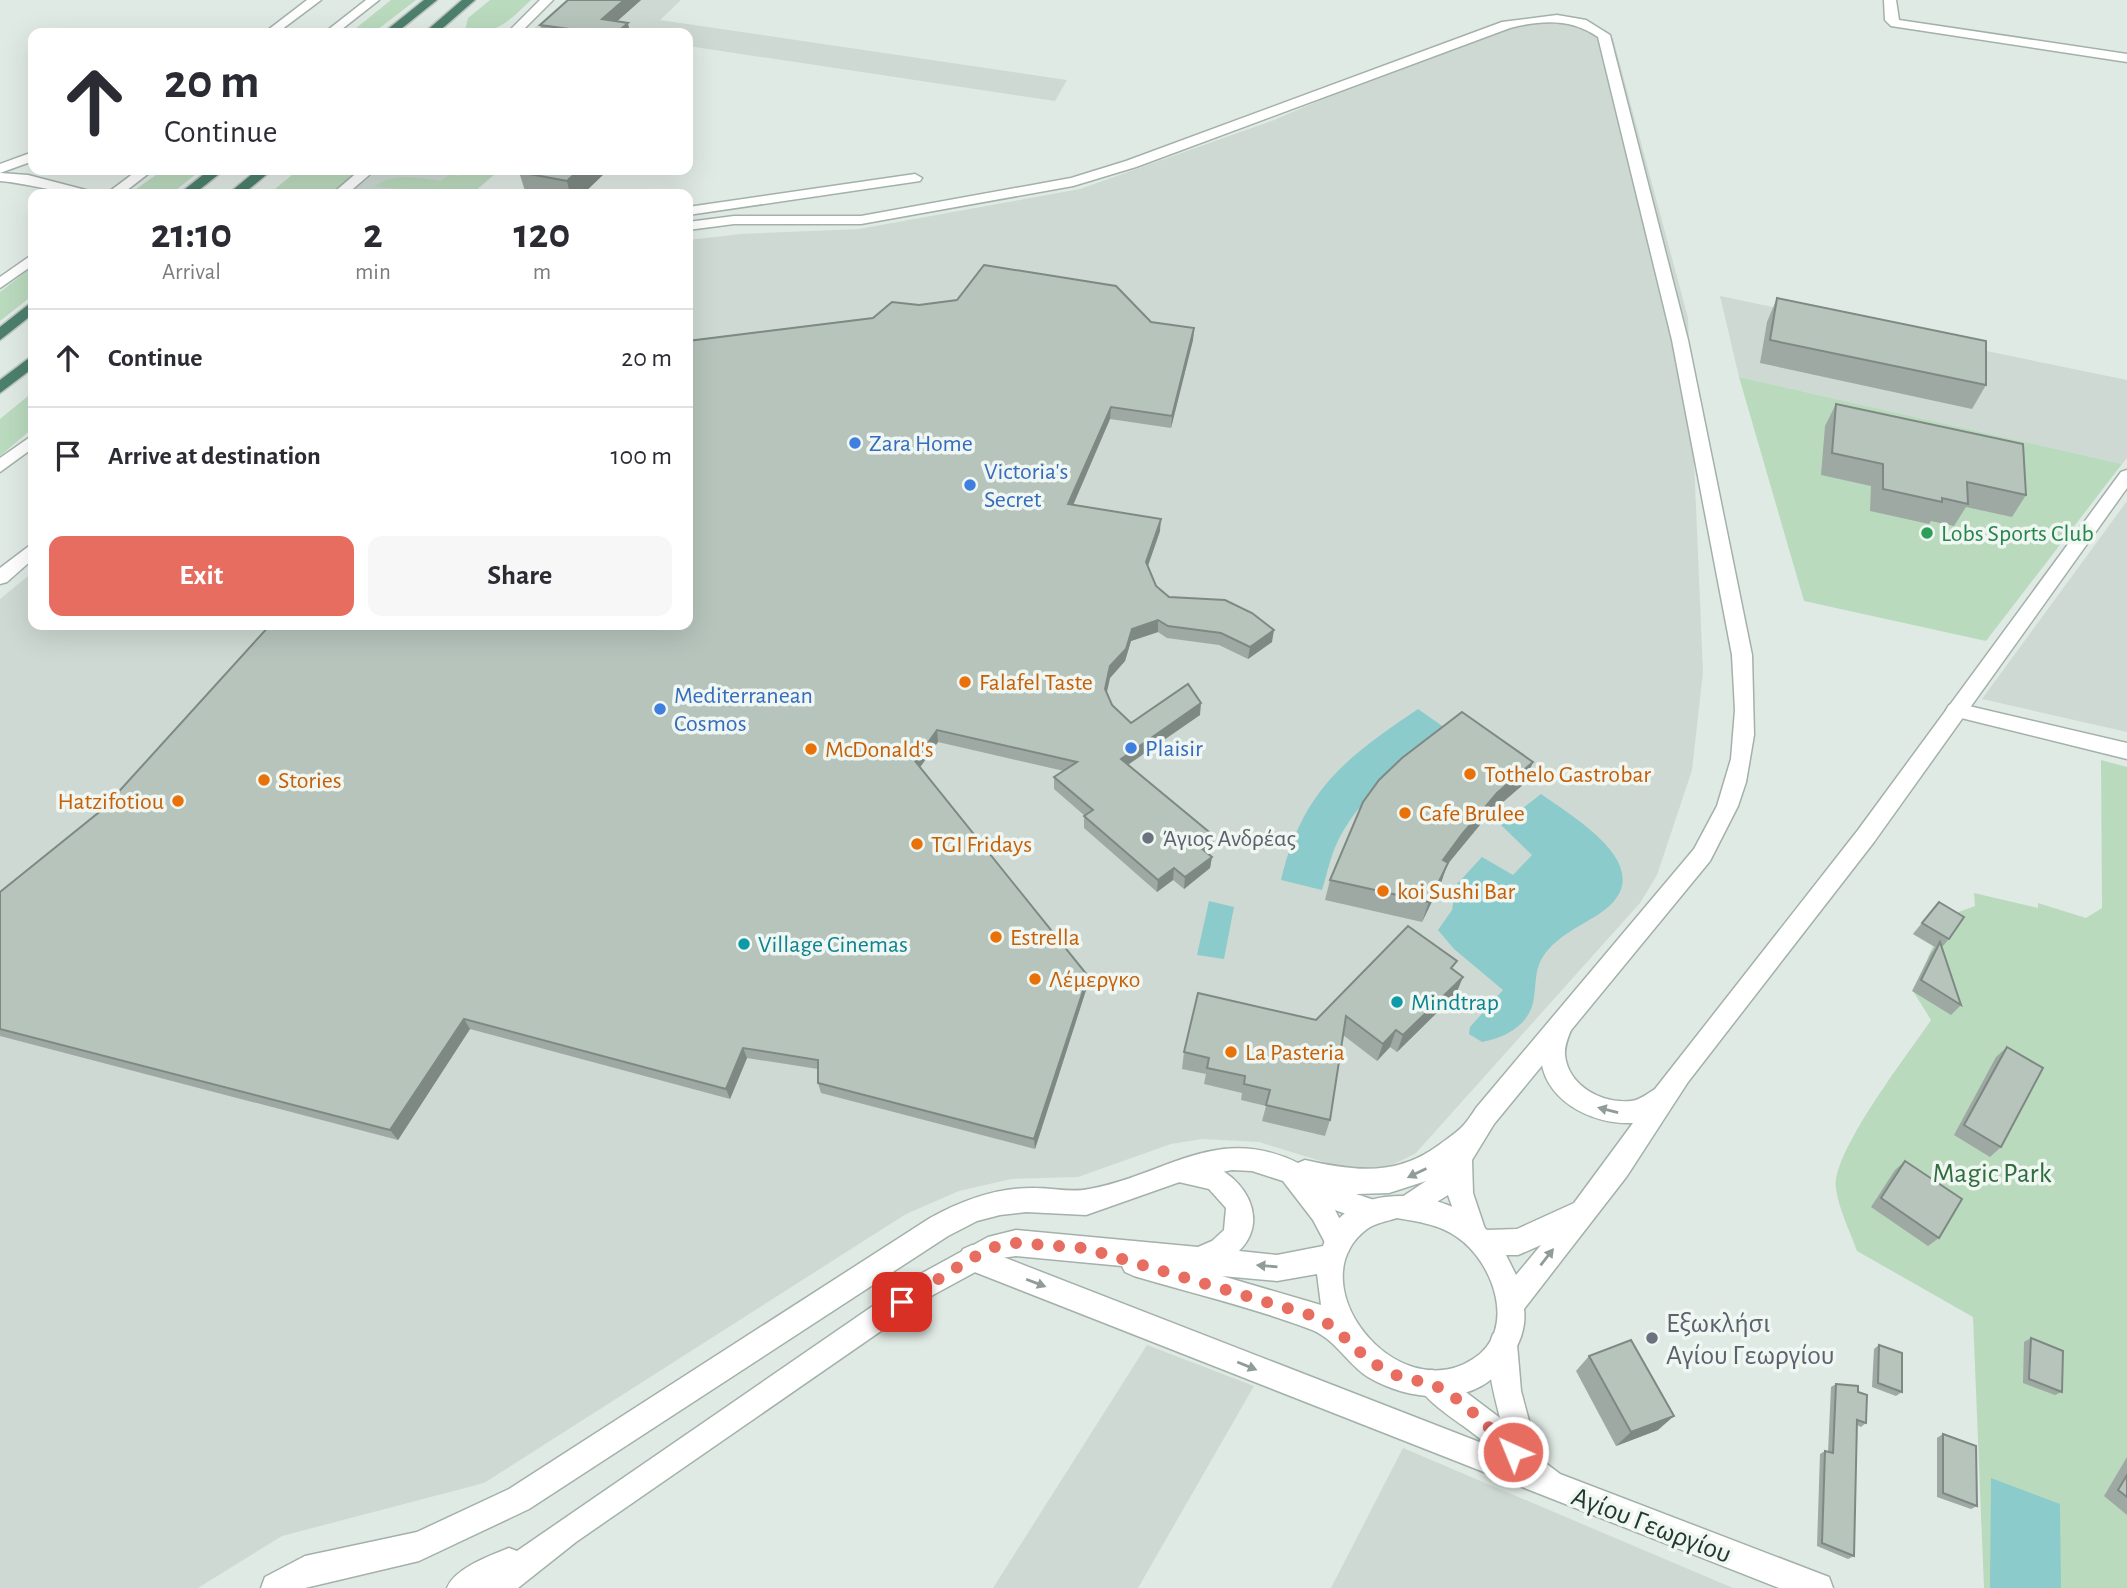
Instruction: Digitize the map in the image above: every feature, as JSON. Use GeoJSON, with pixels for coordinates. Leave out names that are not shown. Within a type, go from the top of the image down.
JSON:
{"type":"FeatureCollection","features":[{"type":"Feature","properties":{"kind":"highway"},"geometry":{"type":"LineString","coordinates":[[395,28],[431,0]]}},
{"type":"Feature","properties":{"kind":"highway"},"geometry":{"type":"LineString","coordinates":[[456,26],[471,0]]}},
{"type":"Feature","properties":{"kind":"highway"},"geometry":{"type":"LineString","coordinates":[[436,28],[471,0]]}},
{"type":"Feature","properties":{"kind":"highway"},"geometry":{"type":"LineString","coordinates":[[192,189],[211,175]]}},
{"type":"Feature","properties":{"kind":"highway"},"geometry":{"type":"LineString","coordinates":[[241,189],[259,175]]}},
{"type":"Feature","properties":{"kind":"highway"},"geometry":{"type":"LineString","coordinates":[[0,335],[28,310]]}},
{"type":"Feature","properties":{"kind":"highway"},"geometry":{"type":"LineString","coordinates":[[0,341],[28,319]]}},
{"type":"Feature","properties":{"kind":"highway"},"geometry":{"type":"LineString","coordinates":[[0,388],[28,364]]}},
{"type":"Feature","properties":{"kind":"street"},"geometry":{"type":"LineString","coordinates":[[277,28],[315,0]]}},
{"type":"Feature","properties":{"kind":"street"},"geometry":{"type":"LineString","coordinates":[[337,28],[373,0]]}},
{"type":"Feature","properties":{"kind":"street"},"geometry":{"type":"LineString","coordinates":[[518,28],[547,0]]}},
{"type":"Feature","properties":{"kind":"street"},"geometry":{"type":"LineString","coordinates":[[1890,0],[1891,20],[1895,23],[2127,58]]}},
{"type":"Feature","properties":{"kind":"street"},"geometry":{"type":"LineString","coordinates":[[693,225],[734,220],[861,220],[1029,192],[1131,164],[1506,25],[1535,19],[1562,19],[1596,28],[1604,35],[1680,340],[1742,654],[1745,726],[1737,787],[1717,832],[1702,855],[1562,1023],[1467,1143],[1444,1183],[1412,1206]]}},
{"type":"Feature","properties":{"kind":"street"},"geometry":{"type":"LineString","coordinates":[[0,169],[28,158]]}},
{"type":"Feature","properties":{"kind":"street"},"geometry":{"type":"LineString","coordinates":[[120,189],[139,175]]}},
{"type":"Feature","properties":{"kind":"street"},"geometry":{"type":"LineString","coordinates":[[345,189],[362,175]]}},
{"type":"Feature","properties":{"kind":"street"},"geometry":{"type":"LineString","coordinates":[[0,177],[28,178],[73,189]]}},
{"type":"Feature","properties":{"kind":"street"},"geometry":{"type":"LineString","coordinates":[[693,210],[915,178]]}},
{"type":"Feature","properties":{"kind":"street"},"geometry":{"type":"LineString","coordinates":[[0,284],[28,262]]}},
{"type":"Feature","properties":{"kind":"street"},"geometry":{"type":"LineString","coordinates":[[0,467],[28,444]]}},
{"type":"Feature","properties":{"kind":"street"},"geometry":{"type":"LineString","coordinates":[[1511,1303],[1618,1168],[1668,1091],[1866,836],[2127,477]]}},
{"type":"Feature","properties":{"kind":"street"},"geometry":{"type":"LineString","coordinates":[[0,578],[28,554]]}},
{"type":"Feature","properties":{"kind":"street"},"geometry":{"type":"LineString","coordinates":[[1956,710],[2127,751]]}},
{"type":"Feature","properties":{"kind":"street"},"geometry":{"type":"LineString","coordinates":[[1562,1023],[1553,1056],[1557,1072],[1569,1089],[1586,1102],[1606,1111],[1627,1114],[1646,1110],[1668,1091]]}},
{"type":"Feature","properties":{"kind":"street"},"geometry":{"type":"LineString","coordinates":[[275,1588],[305,1571],[419,1546],[519,1499],[962,1213],[1002,1200],[1072,1204],[1092,1201],[1179,1171],[1227,1158],[1351,1181],[1393,1182],[1427,1169],[1467,1143]]}},
{"type":"Feature","properties":{"kind":"street"},"geometry":{"type":"LineString","coordinates":[[1467,1143],[1460,1193],[1479,1238],[1504,1274],[1511,1303],[1508,1331],[1503,1344],[1486,1366],[1474,1374],[1447,1384],[1432,1384],[1391,1374],[1371,1362],[1349,1338],[1336,1317],[1330,1296],[1329,1275],[1336,1249],[1354,1224],[1374,1212],[1412,1206],[1439,1212],[1479,1238],[1525,1240],[1584,1211]]}},
{"type":"Feature","properties":{"kind":"street"},"geometry":{"type":"LineString","coordinates":[[1278,1168],[1339,1200],[1374,1212]]}},
{"type":"Feature","properties":{"kind":"street"},"geometry":{"type":"LineString","coordinates":[[1278,1168],[1322,1211],[1336,1249]]}},
{"type":"Feature","properties":{"kind":"street"},"geometry":{"type":"LineString","coordinates":[[1179,1171],[1197,1169],[1210,1173],[1233,1193],[1239,1207],[1237,1236],[1228,1247],[1202,1259],[1188,1259]]}},
{"type":"Feature","properties":{"kind":"street"},"geometry":{"type":"LineString","coordinates":[[493,1588],[566,1532],[925,1286],[997,1246],[1016,1243],[1085,1248],[1277,1268],[1307,1264],[1336,1249]]}},
{"type":"Feature","properties":{"kind":"street"},"geometry":{"type":"LineString","coordinates":[[1085,1248],[1317,1317],[1349,1338]]}},
{"type":"Feature","properties":{"kind":"street"},"geometry":{"type":"LineString","coordinates":[[972,1258],[1539,1477]]}},
{"type":"Feature","properties":{"kind":"street"},"geometry":{"type":"LineString","coordinates":[[1503,1344],[1513,1426],[1539,1477]]}},
{"type":"Feature","properties":{"kind":"street","name":"Αγίου Γεωργίου"},"geometry":{"type":"LineString","coordinates":[[1432,1384],[1482,1420],[1539,1477],[1818,1588]]}},
{"type":"Feature","properties":{"kind":"street"},"geometry":{"type":"LineString","coordinates":[[462,1588],[566,1532]]}},
{"type":"Feature","properties":{"kind":"shaded area"},"geometry":{"type":"Polygon","coordinates":[[[566,0],[681,0],[660,20],[1067,80],[1055,101],[693,47],[693,28],[535,28],[566,0]]]}},
{"type":"Feature","properties":{"kind":"shaded area","name":"Mediterranean Cosmos"},"geometry":{"type":"Polygon","coordinates":[[[1552,15],[1592,22],[1613,38],[1688,318],[1703,672],[1692,770],[1657,875],[1640,903],[1415,1154],[1385,1168],[1347,1169],[1259,1142],[1202,1139],[1171,1144],[1078,1177],[1011,1179],[959,1191],[906,1214],[484,1483],[282,1536],[198,1588],[0,1588],[0,599],[28,576],[28,630],[693,630],[693,239],[741,234],[859,229],[1080,189],[1274,120],[1499,23],[1552,15]]]}},
{"type":"Feature","properties":{"kind":"shaded area"},"geometry":{"type":"Polygon","coordinates":[[[373,175],[494,175],[478,189],[355,189],[373,175]]]}},
{"type":"Feature","properties":{"kind":"shaded area"},"geometry":{"type":"Polygon","coordinates":[[[1720,296],[2127,380],[2127,458],[2122,464],[1739,377],[1720,296]]]}},
{"type":"Feature","properties":{"kind":"shaded area"},"geometry":{"type":"Polygon","coordinates":[[[2127,501],[2127,732],[1982,699],[2127,501]]]}},
{"type":"Feature","properties":{"kind":"shaded area"},"geometry":{"type":"Polygon","coordinates":[[[1147,1345],[1254,1386],[1138,1588],[993,1588],[1147,1345]]]}},
{"type":"Feature","properties":{"kind":"shaded area"},"geometry":{"type":"Polygon","coordinates":[[[1403,1448],[1733,1588],[1331,1588],[1403,1448]]]}},
{"type":"Feature","properties":{"kind":"green space"},"geometry":{"type":"Polygon","coordinates":[[[391,0],[416,0],[380,28],[356,28],[391,0]]]}},
{"type":"Feature","properties":{"kind":"green space"},"geometry":{"type":"Polygon","coordinates":[[[490,0],[531,0],[510,20],[496,28],[466,28],[468,18],[490,0]]]}},
{"type":"Feature","properties":{"kind":"green space"},"geometry":{"type":"Polygon","coordinates":[[[156,175],[195,175],[177,189],[136,189],[156,175]]]}},
{"type":"Feature","properties":{"kind":"green space"},"geometry":{"type":"Polygon","coordinates":[[[292,175],[353,175],[336,189],[275,189],[292,175]]]}},
{"type":"Feature","properties":{"kind":"green space"},"geometry":{"type":"Polygon","coordinates":[[[449,175],[493,175],[477,189],[374,187],[389,179],[441,181],[449,175]]]}},
{"type":"Feature","properties":{"kind":"green space"},"geometry":{"type":"Polygon","coordinates":[[[28,270],[28,299],[0,321],[0,292],[28,270]]]}},
{"type":"Feature","properties":{"kind":"green space","name":"Lobs Sports Club"},"geometry":{"type":"Polygon","coordinates":[[[1739,377],[2122,464],[1986,641],[1804,601],[1739,377]]]}},
{"type":"Feature","properties":{"kind":"green space"},"geometry":{"type":"Polygon","coordinates":[[[28,396],[28,432],[0,456],[0,419],[28,396]]]}},
{"type":"Feature","properties":{"kind":"green space","name":"Magic Park"},"geometry":{"type":"Polygon","coordinates":[[[2101,760],[2127,767],[2127,1588],[1984,1588],[1973,1317],[1857,1251],[1837,1197],[1837,1173],[1845,1152],[1873,1104],[1931,1020],[1913,991],[1933,946],[1913,934],[1930,913],[1947,924],[1956,913],[1975,906],[1974,893],[2038,908],[2038,903],[2086,918],[2102,908],[2101,760]]]}},
{"type":"Feature","properties":{"kind":"water"},"geometry":{"type":"Polygon","coordinates":[[[1418,709],[1448,730],[1385,780],[1358,809],[1335,848],[1322,890],[1281,880],[1301,823],[1330,780],[1369,744],[1418,709]]]}},
{"type":"Feature","properties":{"kind":"water"},"geometry":{"type":"Polygon","coordinates":[[[1541,794],[1592,831],[1608,847],[1619,863],[1623,880],[1617,897],[1599,914],[1567,934],[1546,952],[1538,969],[1532,1006],[1523,1022],[1509,1033],[1482,1042],[1469,1034],[1470,1027],[1503,990],[1454,949],[1438,930],[1452,910],[1457,884],[1482,857],[1513,875],[1532,855],[1501,825],[1541,794]]]}},
{"type":"Feature","properties":{"kind":"water"},"geometry":{"type":"Polygon","coordinates":[[[1209,901],[1234,907],[1224,959],[1197,955],[1209,901]]]}},
{"type":"Feature","properties":{"kind":"water"},"geometry":{"type":"Polygon","coordinates":[[[1991,1478],[2060,1504],[2061,1588],[1990,1588],[1991,1478]]]}},
{"type":"Feature","properties":{"kind":"building"},"geometry":{"type":"Polygon","coordinates":[[[568,0],[624,0],[602,19],[628,23],[622,28],[562,28],[540,25],[568,0]]]}},
{"type":"Feature","properties":{"kind":"building"},"geometry":{"type":"Polygon","coordinates":[[[535,175],[574,175],[567,181],[535,175]]]}},
{"type":"Feature","properties":{"kind":"building","name":"Mediterranean Cosmos"},"geometry":{"type":"Polygon","coordinates":[[[984,265],[1116,286],[1151,322],[1194,328],[1172,416],[1111,407],[1068,504],[1161,519],[1146,562],[1156,586],[1169,597],[1225,600],[1252,613],[1274,630],[1250,647],[1221,633],[1168,626],[1158,620],[1132,629],[1126,649],[1110,666],[1105,689],[1112,705],[1131,723],[1188,684],[1201,703],[1121,759],[1214,836],[1200,847],[1212,857],[1185,877],[1174,868],[1158,880],[1084,816],[1093,810],[1054,777],[1077,762],[937,730],[915,761],[1088,976],[1034,1139],[818,1083],[818,1060],[743,1048],[726,1089],[464,1019],[390,1130],[0,1029],[0,892],[103,809],[265,630],[693,630],[693,340],[873,318],[892,302],[919,305],[957,300],[984,265]]]}},
{"type":"Feature","properties":{"kind":"building"},"geometry":{"type":"Polygon","coordinates":[[[1777,298],[1986,341],[1986,385],[1770,340],[1777,298]]]}},
{"type":"Feature","properties":{"kind":"building"},"geometry":{"type":"Polygon","coordinates":[[[1836,404],[2023,444],[2026,495],[1967,482],[1968,504],[1942,498],[1942,502],[1883,489],[1883,464],[1832,453],[1836,404]]]}},
{"type":"Feature","properties":{"kind":"building"},"geometry":{"type":"Polygon","coordinates":[[[1462,712],[1533,762],[1497,793],[1462,834],[1443,860],[1448,863],[1429,902],[1330,880],[1363,802],[1379,780],[1402,758],[1462,712]]]}},
{"type":"Feature","properties":{"kind":"building"},"geometry":{"type":"Polygon","coordinates":[[[1939,902],[1964,917],[1949,939],[1922,923],[1939,902]]]}},
{"type":"Feature","properties":{"kind":"building"},"geometry":{"type":"Polygon","coordinates":[[[1408,926],[1457,961],[1451,968],[1463,977],[1403,1035],[1396,1030],[1383,1044],[1346,1016],[1330,1120],[1266,1105],[1270,1090],[1244,1084],[1245,1076],[1207,1068],[1209,1058],[1184,1052],[1198,993],[1316,1020],[1408,926]]]}},
{"type":"Feature","properties":{"kind":"building"},"geometry":{"type":"Polygon","coordinates":[[[1940,942],[1961,1005],[1921,980],[1940,942]]]}},
{"type":"Feature","properties":{"kind":"building"},"geometry":{"type":"Polygon","coordinates":[[[2007,1047],[2043,1068],[2001,1147],[1964,1125],[2007,1047]]]}},
{"type":"Feature","properties":{"kind":"building"},"geometry":{"type":"Polygon","coordinates":[[[1905,1161],[1962,1199],[1939,1238],[1881,1198],[1905,1161]]]}},
{"type":"Feature","properties":{"kind":"building"},"geometry":{"type":"Polygon","coordinates":[[[2031,1338],[2063,1351],[2062,1392],[2029,1379],[2031,1338]]]}},
{"type":"Feature","properties":{"kind":"building"},"geometry":{"type":"Polygon","coordinates":[[[1631,1340],[1674,1416],[1631,1432],[1589,1356],[1631,1340]]]}},
{"type":"Feature","properties":{"kind":"building"},"geometry":{"type":"Polygon","coordinates":[[[1879,1345],[1902,1353],[1902,1392],[1878,1383],[1879,1345]]]}},
{"type":"Feature","properties":{"kind":"building"},"geometry":{"type":"Polygon","coordinates":[[[1836,1384],[1858,1386],[1858,1392],[1867,1395],[1866,1423],[1857,1420],[1854,1556],[1822,1543],[1825,1451],[1833,1453],[1836,1384]]]}},
{"type":"Feature","properties":{"kind":"building"},"geometry":{"type":"Polygon","coordinates":[[[1943,1434],[1976,1446],[1977,1506],[1943,1493],[1943,1434]]]}},
{"type":"Feature","properties":{"kind":"building"},"geometry":{"type":"Polygon","coordinates":[[[2127,1475],[2127,1497],[2118,1490],[2127,1475]]]}},
{"type":"Feature","properties":{"kind":"place","name":"Zara Home"},"geometry":{"type":"Point","coordinates":[855,443]}},
{"type":"Feature","properties":{"kind":"place","name":"Victoria's Secret"},"geometry":{"type":"Point","coordinates":[970,485]}},
{"type":"Feature","properties":{"kind":"place","name":"Lobs Sports Club"},"geometry":{"type":"Point","coordinates":[1927,533]}},
{"type":"Feature","properties":{"kind":"place","name":"Falafel Taste"},"geometry":{"type":"Point","coordinates":[965,682]}},
{"type":"Feature","properties":{"kind":"place","name":"Mediterranean Cosmos"},"geometry":{"type":"Point","coordinates":[660,709]}},
{"type":"Feature","properties":{"kind":"place","name":"Plaisir"},"geometry":{"type":"Point","coordinates":[1131,748]}},
{"type":"Feature","properties":{"kind":"place","name":"McDonald's"},"geometry":{"type":"Point","coordinates":[811,749]}},
{"type":"Feature","properties":{"kind":"place","name":"Tothelo Gastrobar"},"geometry":{"type":"Point","coordinates":[1470,774]}},
{"type":"Feature","properties":{"kind":"place","name":"Stories"},"geometry":{"type":"Point","coordinates":[264,780]}},
{"type":"Feature","properties":{"kind":"place","name":"Hatzifotiou"},"geometry":{"type":"Point","coordinates":[178,801]}},
{"type":"Feature","properties":{"kind":"place","name":"Cafe Brulee"},"geometry":{"type":"Point","coordinates":[1405,813]}},
{"type":"Feature","properties":{"kind":"place","name":"Άγιος Ανδρέας"},"geometry":{"type":"Point","coordinates":[1148,838]}},
{"type":"Feature","properties":{"kind":"place","name":"TGI Fridays"},"geometry":{"type":"Point","coordinates":[917,844]}},
{"type":"Feature","properties":{"kind":"place","name":"koi Sushi Bar"},"geometry":{"type":"Point","coordinates":[1383,891]}},
{"type":"Feature","properties":{"kind":"place","name":"Estrella"},"geometry":{"type":"Point","coordinates":[996,937]}},
{"type":"Feature","properties":{"kind":"place","name":"Village Cinemas"},"geometry":{"type":"Point","coordinates":[744,944]}},
{"type":"Feature","properties":{"kind":"place","name":"Λέμεργκο"},"geometry":{"type":"Point","coordinates":[1035,979]}},
{"type":"Feature","properties":{"kind":"place","name":"Mindtrap"},"geometry":{"type":"Point","coordinates":[1397,1002]}},
{"type":"Feature","properties":{"kind":"place","name":"La Pasteria"},"geometry":{"type":"Point","coordinates":[1231,1052]}},
{"type":"Feature","properties":{"kind":"place","name":"Εξωκλήσι Αγίου Γεωργίου"},"geometry":{"type":"Point","coordinates":[1652,1338]}},
{"type":"Feature","properties":{"kind":"route"},"geometry":{"type":"LineString","coordinates":[[902,1302],[972,1258],[997,1246],[1016,1243],[1085,1248],[1317,1317],[1349,1338],[1371,1362],[1391,1374],[1401,1379],[1432,1384],[1453,1398],[1482,1420],[1513,1452]]}}]}
